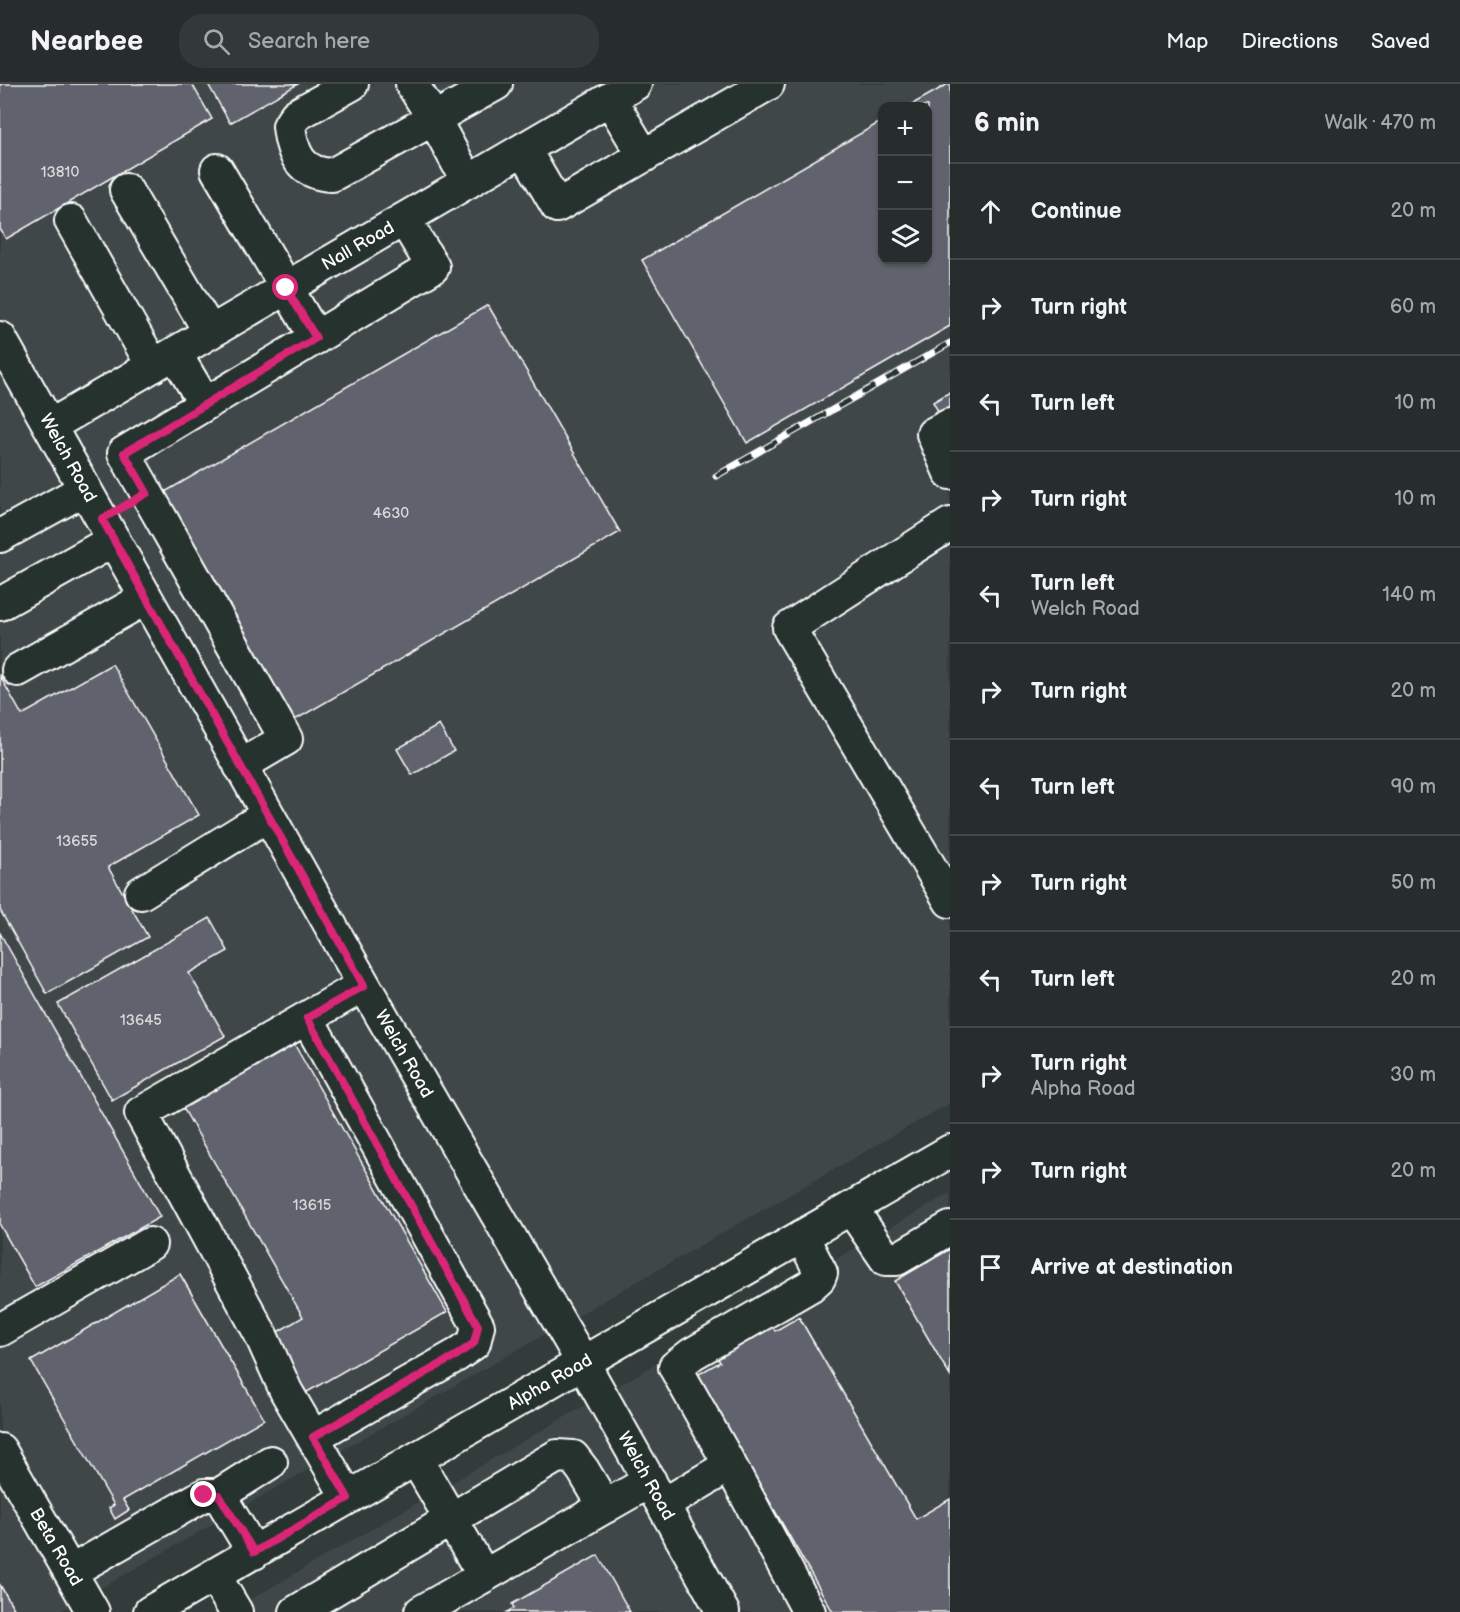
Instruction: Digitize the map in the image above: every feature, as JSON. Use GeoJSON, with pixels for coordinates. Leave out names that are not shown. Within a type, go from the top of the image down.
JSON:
{"type":"FeatureCollection","features":[{"type":"Feature","properties":{"kind":"street"},"geometry":{"type":"LineString","coordinates":[[351,84],[296,116],[289,126],[291,144],[302,164],[318,175],[332,175],[496,84]]}},
{"type":"Feature","properties":{"kind":"street"},"geometry":{"type":"LineString","coordinates":[[412,84],[468,182]]}},
{"type":"Feature","properties":{"kind":"street"},"geometry":{"type":"LineString","coordinates":[[524,149],[557,206],[644,156],[725,94],[768,84]]}},
{"type":"Feature","properties":{"kind":"street"},"geometry":{"type":"LineString","coordinates":[[623,91],[644,156]]}},
{"type":"Feature","properties":{"kind":"street","name":"Nall Road"},"geometry":{"type":"LineString","coordinates":[[50,426],[623,91]]}},
{"type":"Feature","properties":{"kind":"street"},"geometry":{"type":"LineString","coordinates":[[216,170],[316,338]]}},
{"type":"Feature","properties":{"kind":"street"},"geometry":{"type":"LineString","coordinates":[[126,190],[210,332]]}},
{"type":"Feature","properties":{"kind":"street"},"geometry":{"type":"LineString","coordinates":[[240,766],[286,739],[124,453],[433,267],[404,219]]}},
{"type":"Feature","properties":{"kind":"street"},"geometry":{"type":"LineString","coordinates":[[71,221],[164,359],[205,404]]}},
{"type":"Feature","properties":{"kind":"street","name":"Welch Road"},"geometry":{"type":"LineString","coordinates":[[0,338],[364,986],[583,1363],[723,1612]]}},
{"type":"Feature","properties":{"kind":"street"},"geometry":{"type":"LineString","coordinates":[[950,425],[933,434],[950,473]]}},
{"type":"Feature","properties":{"kind":"street"},"geometry":{"type":"LineString","coordinates":[[0,536],[85,489]]}},
{"type":"Feature","properties":{"kind":"street"},"geometry":{"type":"LineString","coordinates":[[0,604],[108,529],[147,493]]}},
{"type":"Feature","properties":{"kind":"street"},"geometry":{"type":"LineString","coordinates":[[950,524],[789,628],[950,902]]}},
{"type":"Feature","properties":{"kind":"street"},"geometry":{"type":"LineString","coordinates":[[18,670],[146,598]]}},
{"type":"Feature","properties":{"kind":"street"},"geometry":{"type":"LineString","coordinates":[[141,893],[268,815]]}},
{"type":"Feature","properties":{"kind":"street"},"geometry":{"type":"LineString","coordinates":[[348,1498],[286,1391],[260,1333],[141,1113],[364,986]]}},
{"type":"Feature","properties":{"kind":"street"},"geometry":{"type":"LineString","coordinates":[[307,1018],[478,1326],[474,1343],[457,1355],[313,1437]]}},
{"type":"Feature","properties":{"kind":"street","name":"Alpha Road"},"geometry":{"type":"LineString","coordinates":[[150,1612],[950,1151]]}},
{"type":"Feature","properties":{"kind":"street"},"geometry":{"type":"LineString","coordinates":[[851,1208],[886,1259],[897,1258],[950,1228]]}},
{"type":"Feature","properties":{"kind":"street"},"geometry":{"type":"LineString","coordinates":[[802,1236],[821,1273],[819,1278],[810,1286],[692,1354],[675,1367],[809,1612]]}},
{"type":"Feature","properties":{"kind":"street"},"geometry":{"type":"LineString","coordinates":[[0,1329],[150,1244]]}},
{"type":"Feature","properties":{"kind":"street"},"geometry":{"type":"LineString","coordinates":[[669,1313],[692,1354]]}},
{"type":"Feature","properties":{"kind":"street","name":"Beta Road"},"geometry":{"type":"LineString","coordinates":[[0,1450],[93,1612]]}},
{"type":"Feature","properties":{"kind":"street"},"geometry":{"type":"LineString","coordinates":[[296,1612],[557,1456],[573,1457],[604,1507]]}},
{"type":"Feature","properties":{"kind":"street"},"geometry":{"type":"LineString","coordinates":[[417,1459],[484,1576]]}},
{"type":"Feature","properties":{"kind":"street"},"geometry":{"type":"LineString","coordinates":[[70,1572],[204,1495],[219,1495],[271,1462]]}},
{"type":"Feature","properties":{"kind":"street"},"geometry":{"type":"LineString","coordinates":[[422,1612],[604,1507],[656,1493],[730,1464]]}},
{"type":"Feature","properties":{"kind":"street"},"geometry":{"type":"LineString","coordinates":[[219,1495],[254,1552]]}},
{"type":"Feature","properties":{"kind":"street"},"geometry":{"type":"LineString","coordinates":[[214,1575],[236,1612]]}},
{"type":"Feature","properties":{"kind":"shaded area"},"geometry":{"type":"Polygon","coordinates":[[[0,84],[950,84],[950,1103],[59,1612],[0,1612],[0,84]]]}},
{"type":"Feature","properties":{"kind":"shaded area"},"geometry":{"type":"Polygon","coordinates":[[[950,1193],[950,1612],[229,1612],[950,1193]]]}},
{"type":"Feature","properties":{"kind":"building"},"geometry":{"type":"Polygon","coordinates":[[[0,84],[192,84],[212,119],[6,239],[0,229],[0,84]]]}},
{"type":"Feature","properties":{"kind":"building"},"geometry":{"type":"Polygon","coordinates":[[[208,84],[298,84],[230,123],[208,84]]]}},
{"type":"Feature","properties":{"kind":"building"},"geometry":{"type":"Polygon","coordinates":[[[950,84],[950,326],[747,443],[642,260],[878,123],[878,264],[932,264],[932,102],[916,102],[950,84]]]}},
{"type":"Feature","properties":{"kind":"building"},"geometry":{"type":"Polygon","coordinates":[[[488,305],[620,532],[295,720],[163,493],[488,305]]]}},
{"type":"Feature","properties":{"kind":"building"},"geometry":{"type":"Polygon","coordinates":[[[950,392],[950,416],[943,420],[933,402],[950,392]]]}},
{"type":"Feature","properties":{"kind":"building"},"geometry":{"type":"Polygon","coordinates":[[[112,664],[199,815],[108,867],[148,937],[47,994],[0,910],[0,676],[22,715],[112,664]]]}},
{"type":"Feature","properties":{"kind":"building"},"geometry":{"type":"Polygon","coordinates":[[[439,725],[454,751],[412,775],[397,749],[439,725]]]}},
{"type":"Feature","properties":{"kind":"building"},"geometry":{"type":"Polygon","coordinates":[[[210,918],[228,951],[189,973],[225,1036],[112,1100],[58,1004],[210,918]]]}},
{"type":"Feature","properties":{"kind":"building"},"geometry":{"type":"Polygon","coordinates":[[[0,933],[160,1217],[35,1287],[0,1225],[0,933]]]}},
{"type":"Feature","properties":{"kind":"building"},"geometry":{"type":"Polygon","coordinates":[[[289,1035],[447,1312],[302,1395],[269,1337],[303,1317],[178,1099],[289,1035]]]}},
{"type":"Feature","properties":{"kind":"building"},"geometry":{"type":"Polygon","coordinates":[[[950,1249],[950,1376],[895,1281],[950,1249]]]}},
{"type":"Feature","properties":{"kind":"building"},"geometry":{"type":"Polygon","coordinates":[[[180,1274],[264,1419],[123,1500],[129,1510],[115,1519],[109,1508],[114,1505],[31,1361],[180,1274]]]}},
{"type":"Feature","properties":{"kind":"building"},"geometry":{"type":"Polygon","coordinates":[[[799,1317],[916,1519],[950,1499],[950,1612],[833,1612],[697,1375],[720,1362],[717,1357],[772,1325],[775,1331],[799,1317]]]}},
{"type":"Feature","properties":{"kind":"building"},"geometry":{"type":"Polygon","coordinates":[[[598,1555],[630,1612],[507,1612],[514,1608],[512,1604],[598,1555]]]}},
{"type":"Feature","properties":{"kind":"building"},"geometry":{"type":"Polygon","coordinates":[[[0,1585],[16,1612],[0,1612],[0,1585]]]}},
{"type":"Feature","properties":{"kind":"railway"},"geometry":{"type":"LineString","coordinates":[[716,476],[950,343]]}},
{"type":"Feature","properties":{"kind":"route"},"geometry":{"type":"LineString","coordinates":[[204,1495],[219,1495],[254,1552],[348,1498],[313,1437],[457,1355],[474,1343],[478,1326],[307,1018],[364,986],[102,519],[147,493],[124,453],[316,338],[286,288]]}}]}
